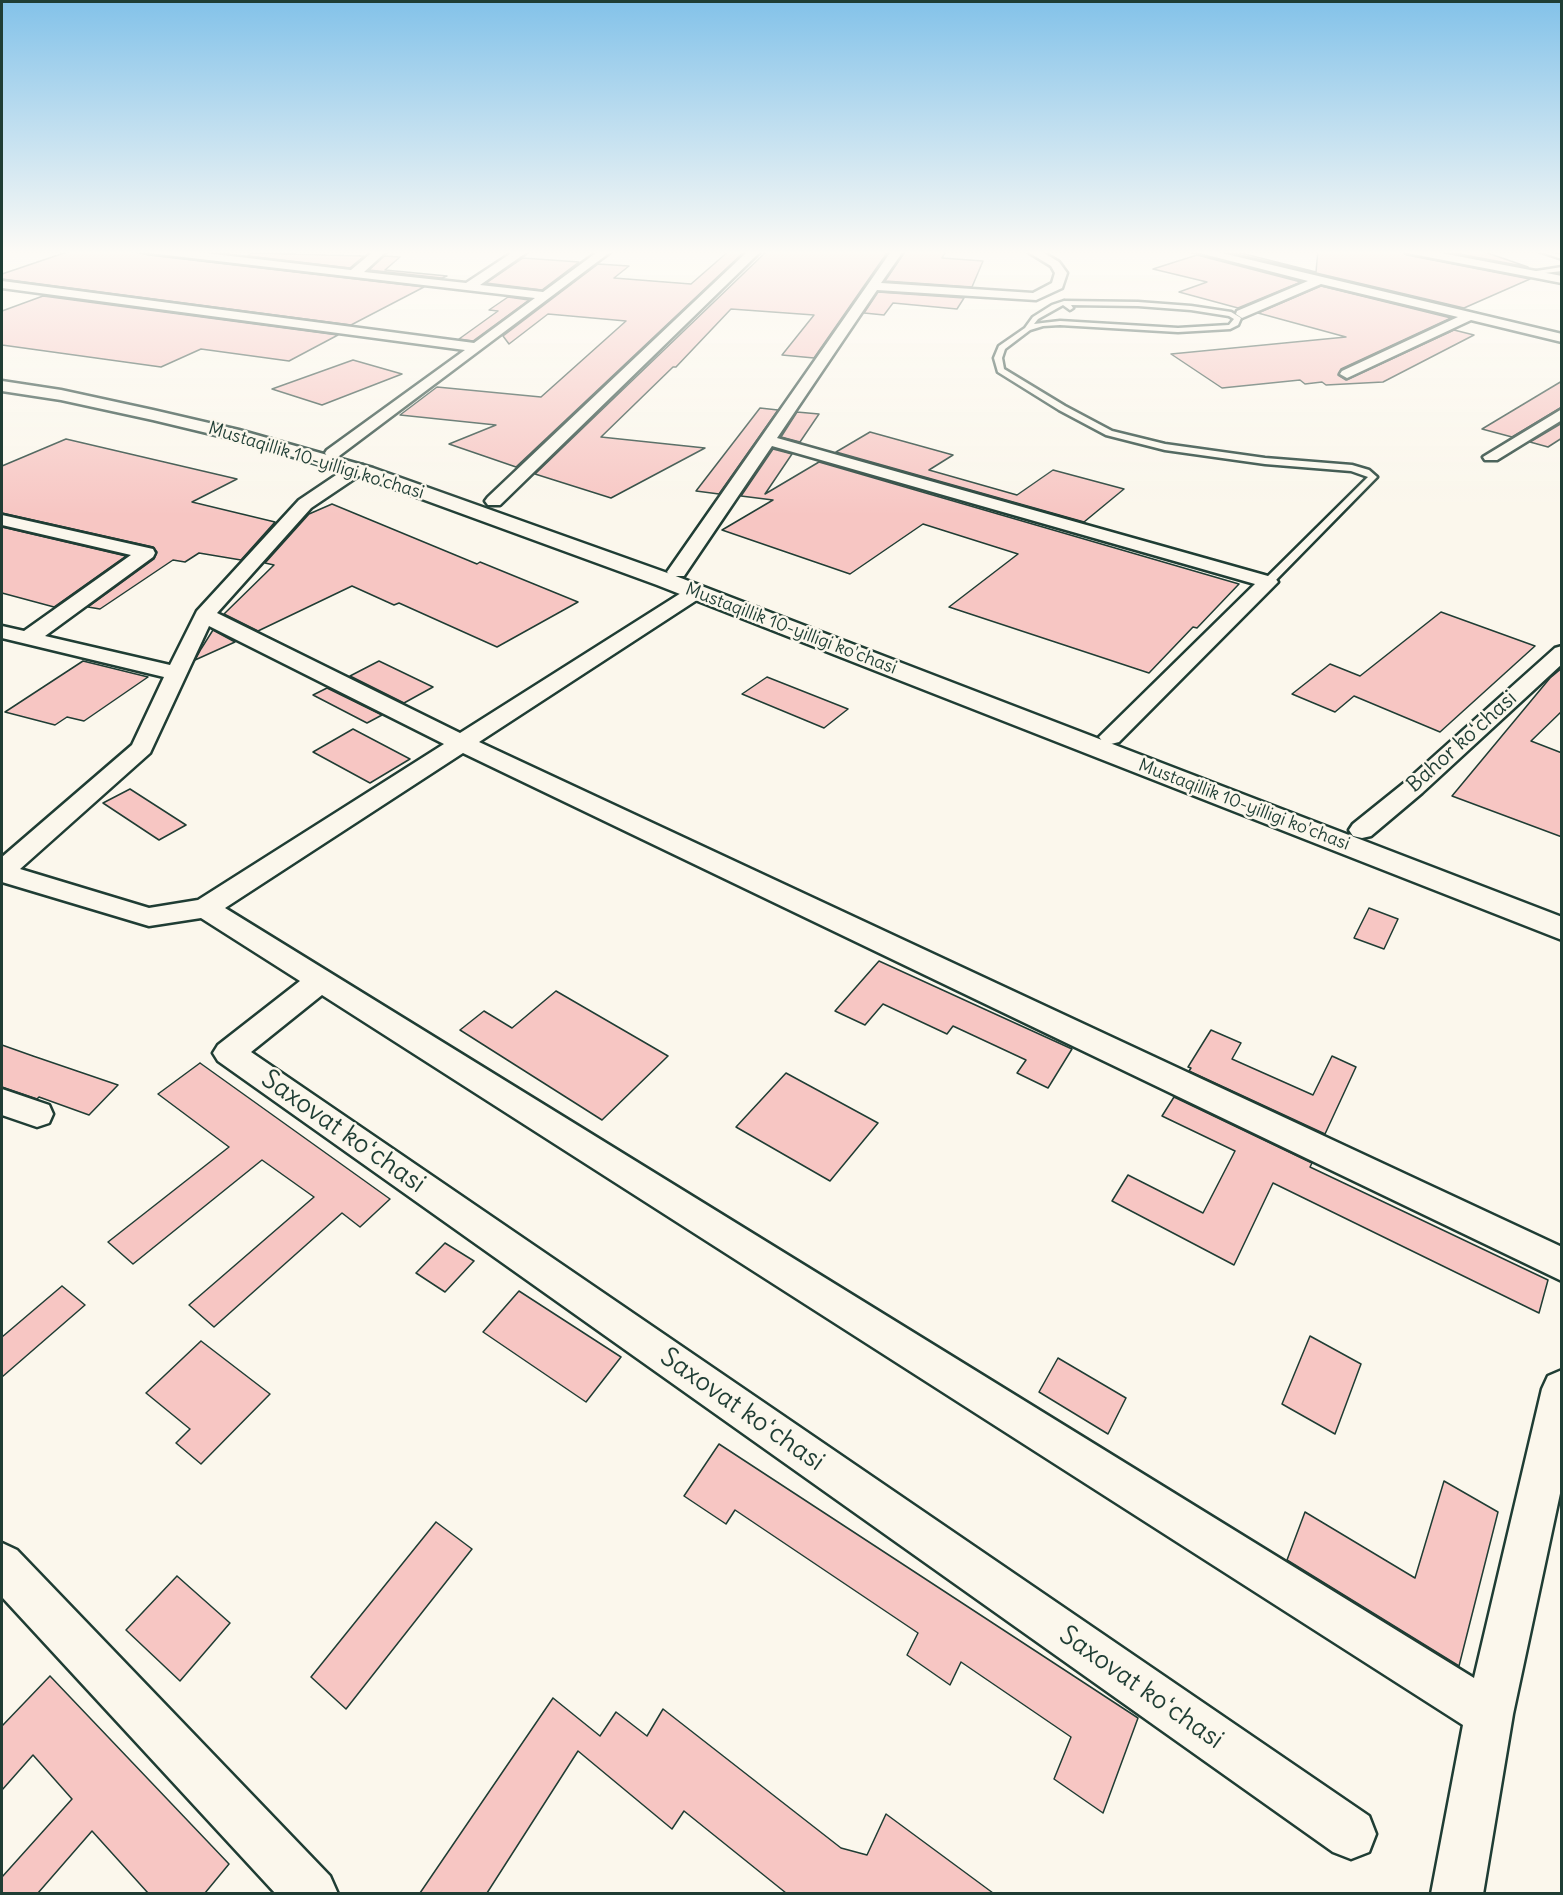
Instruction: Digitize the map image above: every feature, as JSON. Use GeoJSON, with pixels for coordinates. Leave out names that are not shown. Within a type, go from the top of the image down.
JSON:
{"type":"FeatureCollection","features":[{"type":"Feature","properties":{"kind":"main road","name":"Mustaqillik 10-yilligi ko'chasi"},"geometry":{"type":"LineString","coordinates":[[2,377],[92,391],[261,430],[494,501],[1111,737],[1562,905]]}},
{"type":"Feature","properties":{"kind":"main road","name":"Mustaqillik 10-yilligi ko'chasi"},"geometry":{"type":"LineString","coordinates":[[2,386],[61,395],[153,415],[233,434],[357,469],[696,592],[1562,929]]}},
{"type":"Feature","properties":{"kind":"street"},"geometry":{"type":"LineString","coordinates":[[412,338],[476,347]]}},
{"type":"Feature","properties":{"kind":"street"},"geometry":{"type":"LineString","coordinates":[[333,453],[488,338]]}},
{"type":"Feature","properties":{"kind":"street"},"geometry":{"type":"LineString","coordinates":[[494,501],[664,338]]}},
{"type":"Feature","properties":{"kind":"street"},"geometry":{"type":"LineString","coordinates":[[677,572],[837,338]]}},
{"type":"Feature","properties":{"kind":"street"},"geometry":{"type":"LineString","coordinates":[[1347,374],[1422,338]]}},
{"type":"Feature","properties":{"kind":"street"},"geometry":{"type":"LineString","coordinates":[[1491,457],[1562,413]]}},
{"type":"Feature","properties":{"kind":"street"},"geometry":{"type":"LineString","coordinates":[[768,440],[1268,582],[1111,737]]}},
{"type":"Feature","properties":{"kind":"street"},"geometry":{"type":"LineString","coordinates":[[2,872],[142,748],[204,615],[305,504],[357,469]]}},
{"type":"Feature","properties":{"kind":"street"},"geometry":{"type":"LineString","coordinates":[[2,520],[146,553],[28,638]]}},
{"type":"Feature","properties":{"kind":"street"},"geometry":{"type":"LineString","coordinates":[[2,872],[149,917],[205,908],[696,592]]}},
{"type":"Feature","properties":{"kind":"street"},"geometry":{"type":"LineString","coordinates":[[204,615],[461,743],[1562,1265]]}},
{"type":"Feature","properties":{"kind":"street"},"geometry":{"type":"LineString","coordinates":[[2,632],[177,673]]}},
{"type":"Feature","properties":{"kind":"street","name":"Bahor koʻchasi"},"geometry":{"type":"LineString","coordinates":[[1362,830],[1387,807],[1413,788],[1562,652]]}},
{"type":"Feature","properties":{"kind":"street"},"geometry":{"type":"LineString","coordinates":[[205,908],[1489,1714]]}},
{"type":"Feature","properties":{"kind":"street","name":"Saxovat koʻchasi"},"geometry":{"type":"LineString","coordinates":[[321,981],[229,1053],[1351,1834]]}},
{"type":"Feature","properties":{"kind":"street"},"geometry":{"type":"LineString","coordinates":[[2,1102],[37,1114]]}},
{"type":"Feature","properties":{"kind":"street"},"geometry":{"type":"LineString","coordinates":[[1457,1893],[1489,1714],[1562,1389]]}},
{"type":"Feature","properties":{"kind":"street"},"geometry":{"type":"LineString","coordinates":[[2,1565],[312,1893]]}},
{"type":"Feature","properties":{"kind":"lane"},"geometry":{"type":"LineString","coordinates":[[1015,338],[1002,348],[998,358],[1001,370],[1062,408],[1110,433],[1165,447],[1265,461],[1352,468],[1366,472],[1372,477],[1268,582]]}},
{"type":"Feature","properties":{"kind":"building"},"geometry":{"type":"Polygon","coordinates":[[[2,338],[332,338],[289,361],[201,349],[161,367],[2,345],[2,338]]]}},
{"type":"Feature","properties":{"kind":"building"},"geometry":{"type":"Polygon","coordinates":[[[460,338],[477,338],[473,341],[460,338]]]}},
{"type":"Feature","properties":{"kind":"building"},"geometry":{"type":"Polygon","coordinates":[[[505,338],[516,338],[509,344],[505,338]]]}},
{"type":"Feature","properties":{"kind":"building"},"geometry":{"type":"Polygon","coordinates":[[[607,338],[652,338],[516,467],[449,444],[496,425],[400,415],[437,387],[541,397],[607,338]]]}},
{"type":"Feature","properties":{"kind":"building"},"geometry":{"type":"Polygon","coordinates":[[[676,338],[703,338],[601,437],[705,448],[611,498],[535,474],[676,338]]]}},
{"type":"Feature","properties":{"kind":"building"},"geometry":{"type":"Polygon","coordinates":[[[795,338],[828,338],[814,358],[782,355],[795,338]]]}},
{"type":"Feature","properties":{"kind":"building"},"geometry":{"type":"Polygon","coordinates":[[[1331,338],[1407,338],[1341,369],[1338,375],[1346,380],[1436,338],[1467,338],[1383,382],[1326,385],[1322,382],[1305,384],[1300,380],[1222,388],[1171,354],[1331,338]]]}},
{"type":"Feature","properties":{"kind":"building"},"geometry":{"type":"Polygon","coordinates":[[[353,360],[402,374],[322,405],[272,389],[353,360]]]}},
{"type":"Feature","properties":{"kind":"building"},"geometry":{"type":"Polygon","coordinates":[[[1562,381],[1562,407],[1512,437],[1482,429],[1562,381]]]}},
{"type":"Feature","properties":{"kind":"building"},"geometry":{"type":"Polygon","coordinates":[[[760,408],[778,410],[719,494],[696,491],[760,408]]]}},
{"type":"Feature","properties":{"kind":"building"},"geometry":{"type":"Polygon","coordinates":[[[797,412],[819,414],[800,442],[781,437],[797,412]]]}},
{"type":"Feature","properties":{"kind":"building"},"geometry":{"type":"Polygon","coordinates":[[[1562,423],[1562,438],[1548,447],[1530,442],[1562,423]]]}},
{"type":"Feature","properties":{"kind":"building"},"geometry":{"type":"Polygon","coordinates":[[[870,432],[953,455],[929,470],[1017,495],[1053,470],[1124,489],[1084,522],[836,452],[870,432]]]}},
{"type":"Feature","properties":{"kind":"building"},"geometry":{"type":"Polygon","coordinates":[[[66,439],[237,479],[192,502],[275,522],[241,560],[199,553],[185,562],[173,560],[100,609],[88,607],[154,559],[157,552],[153,547],[2,513],[2,466],[66,439]]]}},
{"type":"Feature","properties":{"kind":"building"},"geometry":{"type":"Polygon","coordinates":[[[773,449],[792,454],[765,494],[819,462],[1239,584],[1149,673],[949,607],[1018,554],[923,524],[850,574],[722,530],[773,500],[741,496],[773,449]]]}},
{"type":"Feature","properties":{"kind":"building"},"geometry":{"type":"Polygon","coordinates":[[[332,504],[477,564],[480,562],[578,602],[497,647],[399,603],[394,605],[352,586],[258,631],[224,614],[274,565],[265,563],[309,514],[332,504]]]}},
{"type":"Feature","properties":{"kind":"building"},"geometry":{"type":"Polygon","coordinates":[[[2,527],[126,556],[54,607],[2,593],[2,527]]]}},
{"type":"Feature","properties":{"kind":"building"},"geometry":{"type":"Polygon","coordinates":[[[1441,612],[1535,646],[1440,732],[1354,696],[1335,712],[1292,694],[1330,664],[1360,676],[1441,612]]]}},
{"type":"Feature","properties":{"kind":"building"},"geometry":{"type":"Polygon","coordinates":[[[213,630],[235,642],[195,660],[201,649],[213,630]]]}},
{"type":"Feature","properties":{"kind":"building"},"geometry":{"type":"Polygon","coordinates":[[[83,661],[148,677],[84,721],[67,717],[55,725],[5,712],[83,661]]]}},
{"type":"Feature","properties":{"kind":"building"},"geometry":{"type":"Polygon","coordinates":[[[379,661],[433,687],[404,703],[350,676],[379,661]]]}},
{"type":"Feature","properties":{"kind":"building"},"geometry":{"type":"Polygon","coordinates":[[[1562,668],[1562,711],[1531,741],[1562,753],[1562,837],[1452,796],[1550,678],[1562,668]]]}},
{"type":"Feature","properties":{"kind":"building"},"geometry":{"type":"Polygon","coordinates":[[[767,677],[848,709],[824,728],[742,694],[767,677]]]}},
{"type":"Feature","properties":{"kind":"building"},"geometry":{"type":"Polygon","coordinates":[[[327,688],[382,715],[367,723],[313,695],[327,688]]]}},
{"type":"Feature","properties":{"kind":"building"},"geometry":{"type":"Polygon","coordinates":[[[353,729],[410,759],[370,783],[313,752],[353,729]]]}},
{"type":"Feature","properties":{"kind":"building"},"geometry":{"type":"Polygon","coordinates":[[[130,789],[186,825],[159,840],[103,803],[130,789]]]}},
{"type":"Feature","properties":{"kind":"building"},"geometry":{"type":"Polygon","coordinates":[[[1369,908],[1398,919],[1384,949],[1354,938],[1369,908]]]}},
{"type":"Feature","properties":{"kind":"building"},"geometry":{"type":"Polygon","coordinates":[[[879,961],[1072,1049],[1048,1088],[1017,1073],[1026,1060],[953,1026],[947,1034],[883,1004],[865,1025],[835,1011],[879,961]]]}},
{"type":"Feature","properties":{"kind":"building"},"geometry":{"type":"Polygon","coordinates":[[[556,991],[668,1056],[602,1120],[460,1030],[484,1011],[512,1028],[556,991]]]}},
{"type":"Feature","properties":{"kind":"building"},"geometry":{"type":"Polygon","coordinates":[[[1211,1030],[1241,1043],[1232,1059],[1313,1095],[1332,1056],[1356,1067],[1325,1134],[1189,1071],[1191,1068],[1188,1067],[1211,1030]]]}},
{"type":"Feature","properties":{"kind":"building"},"geometry":{"type":"Polygon","coordinates":[[[2,1045],[118,1085],[89,1115],[39,1097],[37,1099],[2,1087],[2,1045]]]}},
{"type":"Feature","properties":{"kind":"building"},"geometry":{"type":"Polygon","coordinates":[[[200,1063],[390,1199],[360,1227],[342,1213],[214,1327],[189,1305],[314,1197],[262,1160],[133,1264],[108,1242],[229,1147],[158,1094],[200,1063]]]}},
{"type":"Feature","properties":{"kind":"building"},"geometry":{"type":"Polygon","coordinates":[[[786,1073],[878,1123],[830,1181],[736,1127],[786,1073]]]}},
{"type":"Feature","properties":{"kind":"building"},"geometry":{"type":"Polygon","coordinates":[[[1174,1097],[1312,1163],[1310,1167],[1548,1280],[1539,1313],[1273,1183],[1234,1265],[1112,1201],[1128,1175],[1203,1213],[1235,1151],[1162,1116],[1174,1097]]]}},
{"type":"Feature","properties":{"kind":"building"},"geometry":{"type":"Polygon","coordinates":[[[445,1243],[474,1261],[445,1292],[416,1273],[445,1243]]]}},
{"type":"Feature","properties":{"kind":"building"},"geometry":{"type":"Polygon","coordinates":[[[62,1286],[85,1305],[2,1377],[2,1337],[62,1286]]]}},
{"type":"Feature","properties":{"kind":"building"},"geometry":{"type":"Polygon","coordinates":[[[519,1291],[621,1357],[586,1402],[483,1332],[519,1291]]]}},
{"type":"Feature","properties":{"kind":"building"},"geometry":{"type":"Polygon","coordinates":[[[1310,1336],[1361,1364],[1335,1434],[1282,1404],[1310,1336]]]}},
{"type":"Feature","properties":{"kind":"building"},"geometry":{"type":"Polygon","coordinates":[[[201,1341],[270,1394],[201,1464],[176,1443],[190,1429],[146,1393],[201,1341]]]}},
{"type":"Feature","properties":{"kind":"building"},"geometry":{"type":"Polygon","coordinates":[[[1058,1358],[1126,1398],[1108,1434],[1039,1392],[1058,1358]]]}},
{"type":"Feature","properties":{"kind":"building"},"geometry":{"type":"Polygon","coordinates":[[[719,1444],[1138,1718],[1103,1813],[1054,1779],[1071,1737],[961,1662],[950,1685],[907,1655],[918,1633],[735,1510],[726,1524],[684,1496],[719,1444]]]}},
{"type":"Feature","properties":{"kind":"building"},"geometry":{"type":"Polygon","coordinates":[[[1444,1481],[1498,1512],[1459,1666],[1287,1560],[1305,1512],[1415,1578],[1444,1481]]]}},
{"type":"Feature","properties":{"kind":"building"},"geometry":{"type":"Polygon","coordinates":[[[436,1522],[472,1549],[346,1709],[311,1677],[436,1522]]]}},
{"type":"Feature","properties":{"kind":"building"},"geometry":{"type":"Polygon","coordinates":[[[177,1576],[230,1623],[180,1681],[126,1630],[177,1576]]]}},
{"type":"Feature","properties":{"kind":"building"},"geometry":{"type":"Polygon","coordinates":[[[50,1676],[229,1864],[205,1893],[148,1893],[92,1831],[38,1893],[2,1893],[2,1877],[72,1799],[33,1755],[2,1790],[2,1726],[50,1676]]]}},
{"type":"Feature","properties":{"kind":"building"},"geometry":{"type":"Polygon","coordinates":[[[553,1698],[600,1736],[616,1712],[647,1736],[663,1709],[841,1848],[867,1855],[886,1814],[993,1893],[786,1893],[684,1811],[672,1829],[578,1751],[487,1893],[420,1893],[553,1698]]]}}]}
